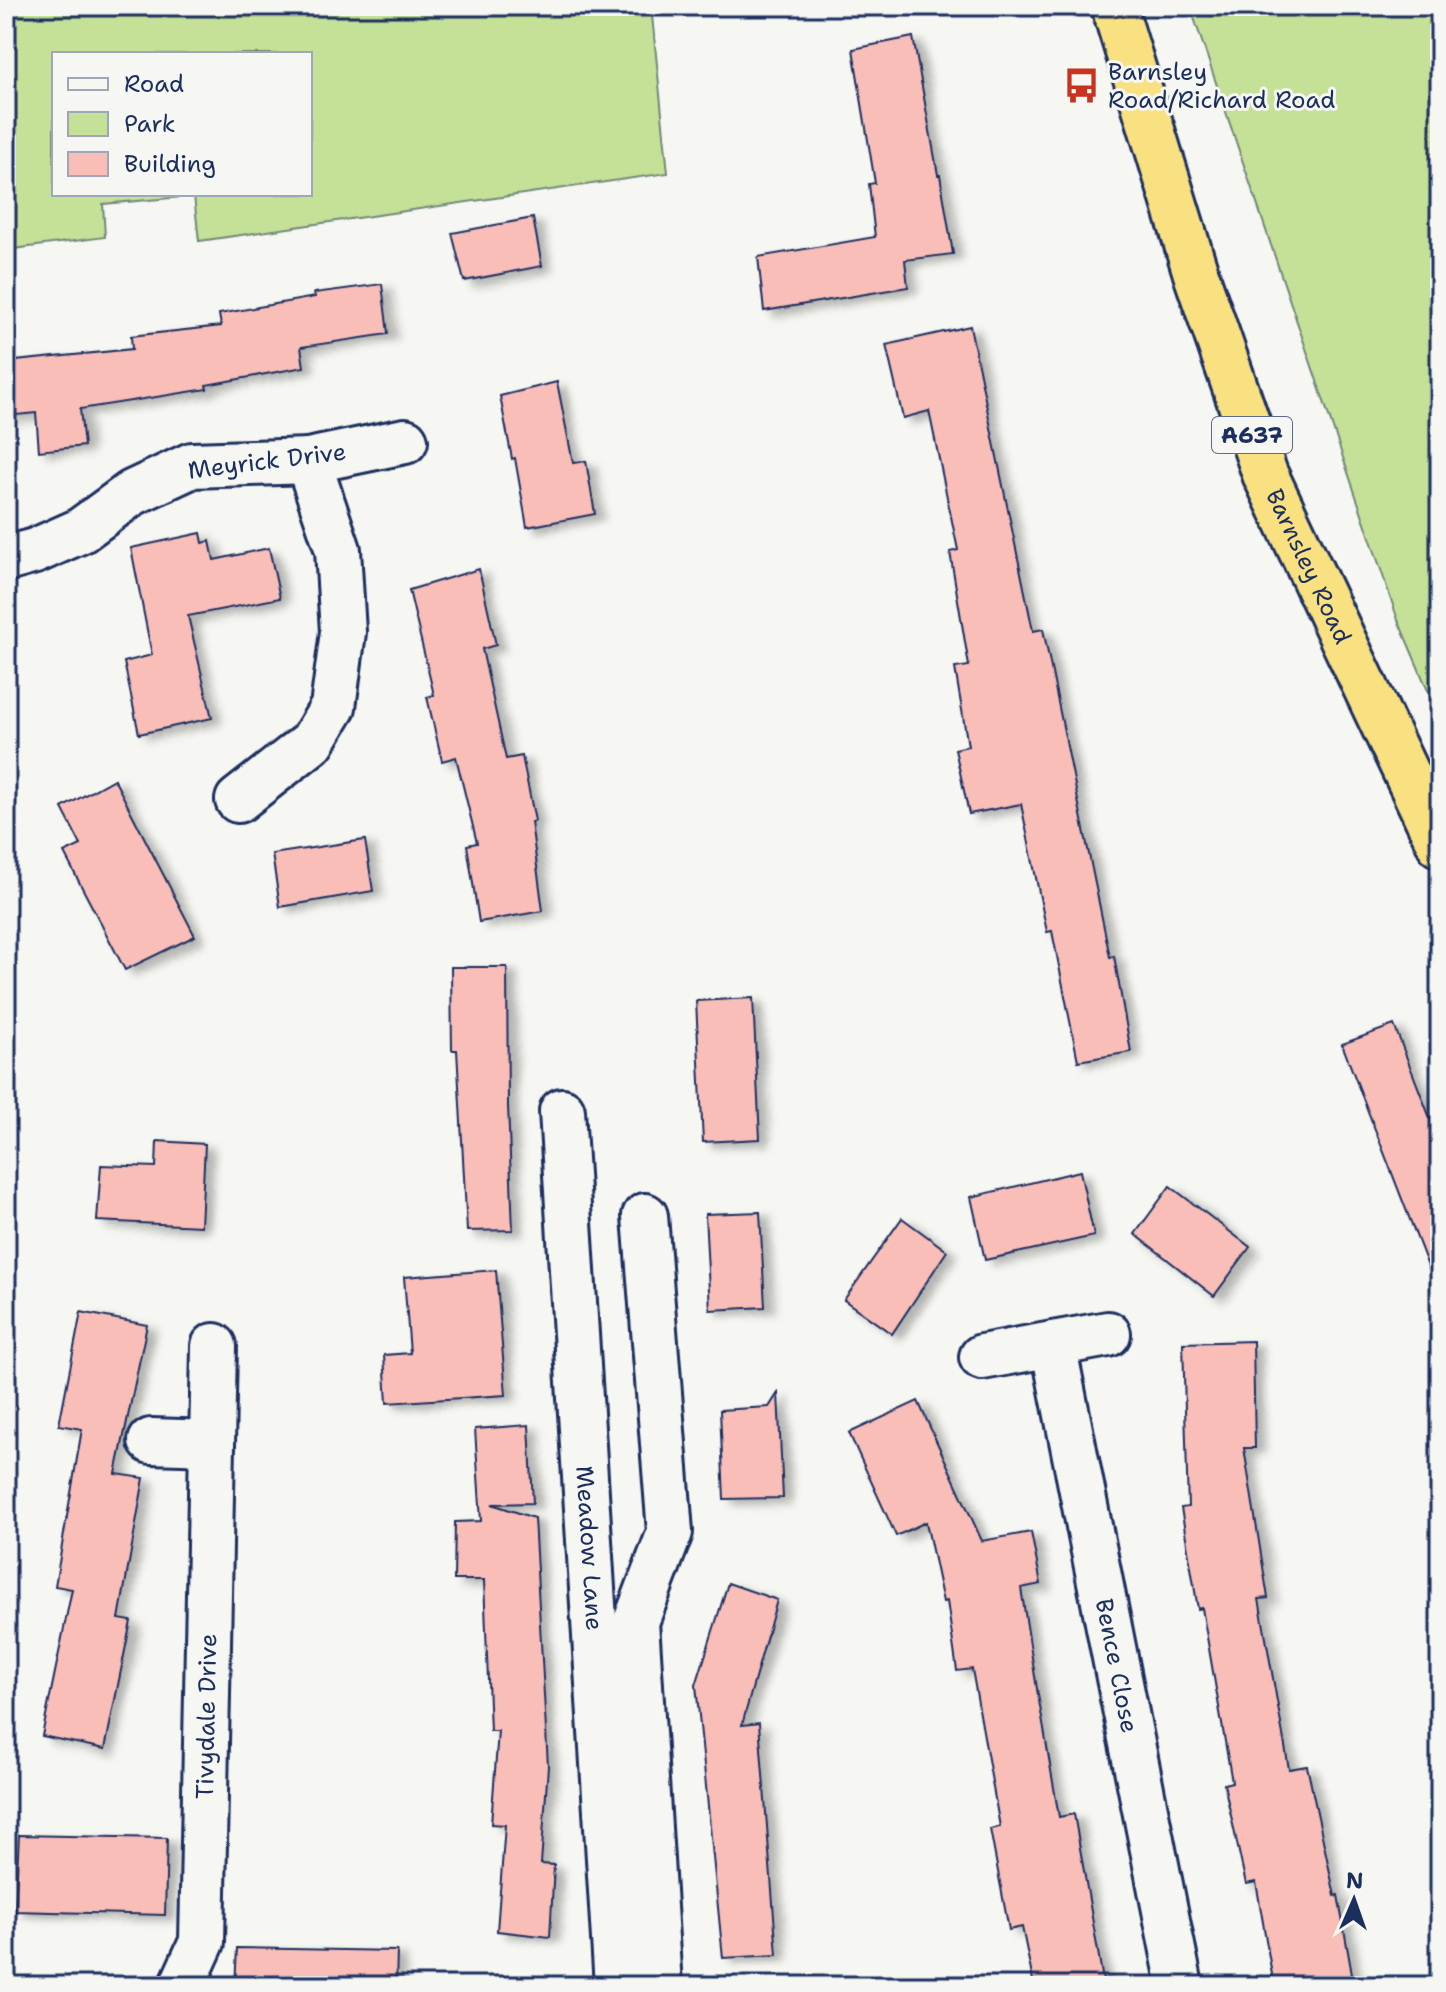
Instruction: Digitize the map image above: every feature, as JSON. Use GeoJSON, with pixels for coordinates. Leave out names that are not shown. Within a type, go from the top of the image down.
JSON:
{"type":"FeatureCollection","features":[{"type":"Feature","properties":{"kind":"highway","name":"Barnsley Road"},"geometry":{"type":"LineString","coordinates":[[1114,6],[1197,277],[1265,474],[1440,845]]}},
{"type":"Feature","properties":{"kind":"street","name":"Meyrick Drive"},"geometry":{"type":"LineString","coordinates":[[6,559],[35,551],[80,531],[132,493],[192,465],[308,461],[405,441]]}},
{"type":"Feature","properties":{"kind":"street"},"geometry":{"type":"LineString","coordinates":[[238,800],[312,742],[333,707],[343,632],[338,550],[308,461]]}},
{"type":"Feature","properties":{"kind":"street","name":"Meadow Lane"},"geometry":{"type":"LineString","coordinates":[[562,1111],[617,1986]]}},
{"type":"Feature","properties":{"kind":"street","name":"Meadow Lane"},"geometry":{"type":"LineString","coordinates":[[645,1216],[670,1532],[636,1622],[659,1986]]}},
{"type":"Feature","properties":{"kind":"street"},"geometry":{"type":"LineString","coordinates":[[982,1357],[1108,1334]]}},
{"type":"Feature","properties":{"kind":"street","name":"Bence Close"},"geometry":{"type":"LineString","coordinates":[[1053,1344],[1180,1986]]}},
{"type":"Feature","properties":{"kind":"street","name":"Tivydale Drive"},"geometry":{"type":"LineString","coordinates":[[182,1986],[202,1942],[214,1346]]}},
{"type":"Feature","properties":{"kind":"street"},"geometry":{"type":"LineString","coordinates":[[151,1441],[212,1443]]}},
{"type":"Feature","properties":{"kind":"green space"},"geometry":{"type":"Polygon","coordinates":[[[6,6],[651,6],[668,173],[199,241],[194,196],[103,204],[105,237],[6,250],[6,6]]]}},
{"type":"Feature","properties":{"kind":"green space"},"geometry":{"type":"Polygon","coordinates":[[[1190,6],[1440,6],[1440,719],[1398,620],[1190,6]]]}},
{"type":"Feature","properties":{"kind":"building"},"geometry":{"type":"Polygon","coordinates":[[[913,37],[953,254],[905,260],[908,287],[764,311],[758,257],[875,237],[869,184],[875,183],[853,49],[913,37]]]}},
{"type":"Feature","properties":{"kind":"building"},"geometry":{"type":"Polygon","coordinates":[[[533,218],[542,266],[464,281],[452,233],[533,218]]]}},
{"type":"Feature","properties":{"kind":"building"},"geometry":{"type":"Polygon","coordinates":[[[382,284],[388,334],[301,347],[304,367],[206,385],[207,389],[80,409],[84,446],[39,451],[36,413],[6,416],[6,362],[132,349],[131,336],[221,326],[219,314],[315,297],[314,293],[382,284]]]}},
{"type":"Feature","properties":{"kind":"building"},"geometry":{"type":"Polygon","coordinates":[[[970,326],[1033,631],[1043,629],[1110,957],[1114,956],[1131,1052],[1078,1061],[1052,931],[1047,932],[1021,804],[969,814],[955,749],[968,746],[955,668],[969,666],[950,552],[958,550],[929,411],[903,418],[886,345],[970,326]]]}},
{"type":"Feature","properties":{"kind":"building"},"geometry":{"type":"Polygon","coordinates":[[[557,382],[573,463],[586,461],[595,514],[527,527],[500,396],[557,382]]]}},
{"type":"Feature","properties":{"kind":"building"},"geometry":{"type":"Polygon","coordinates":[[[201,533],[203,543],[210,541],[214,560],[269,548],[280,598],[188,616],[212,718],[139,734],[124,662],[152,655],[131,548],[201,533]]]}},
{"type":"Feature","properties":{"kind":"building"},"geometry":{"type":"Polygon","coordinates":[[[479,569],[496,645],[482,649],[506,759],[522,756],[535,821],[531,822],[543,911],[479,922],[467,845],[477,843],[456,757],[442,761],[427,697],[434,695],[409,590],[479,569]]]}},
{"type":"Feature","properties":{"kind":"building"},"geometry":{"type":"Polygon","coordinates":[[[114,779],[195,936],[125,970],[64,853],[81,845],[62,808],[114,779]]]}},
{"type":"Feature","properties":{"kind":"building"},"geometry":{"type":"Polygon","coordinates":[[[365,840],[373,891],[280,907],[272,854],[365,840]]]}},
{"type":"Feature","properties":{"kind":"building"},"geometry":{"type":"Polygon","coordinates":[[[451,967],[507,967],[513,1230],[467,1231],[457,1050],[452,1050],[451,967]]]}},
{"type":"Feature","properties":{"kind":"building"},"geometry":{"type":"Polygon","coordinates":[[[753,998],[760,1139],[703,1142],[696,1001],[753,998]]]}},
{"type":"Feature","properties":{"kind":"building"},"geometry":{"type":"Polygon","coordinates":[[[1394,1025],[1440,1144],[1438,1292],[1342,1044],[1394,1025]]]}},
{"type":"Feature","properties":{"kind":"building"},"geometry":{"type":"Polygon","coordinates":[[[157,1141],[205,1144],[201,1226],[97,1221],[101,1165],[156,1167],[157,1141]]]}},
{"type":"Feature","properties":{"kind":"building"},"geometry":{"type":"Polygon","coordinates":[[[1080,1171],[1094,1236],[985,1260],[971,1197],[1080,1171]]]}},
{"type":"Feature","properties":{"kind":"building"},"geometry":{"type":"Polygon","coordinates":[[[1170,1186],[1250,1247],[1214,1296],[1135,1234],[1170,1186]]]}},
{"type":"Feature","properties":{"kind":"building"},"geometry":{"type":"Polygon","coordinates":[[[760,1212],[765,1307],[710,1310],[705,1214],[760,1212]]]}},
{"type":"Feature","properties":{"kind":"building"},"geometry":{"type":"Polygon","coordinates":[[[902,1218],[947,1251],[892,1334],[844,1300],[902,1218]]]}},
{"type":"Feature","properties":{"kind":"building"},"geometry":{"type":"Polygon","coordinates":[[[496,1270],[506,1395],[387,1403],[384,1355],[410,1353],[404,1277],[496,1270]]]}},
{"type":"Feature","properties":{"kind":"building"},"geometry":{"type":"Polygon","coordinates":[[[81,1312],[147,1325],[116,1474],[144,1478],[119,1619],[131,1621],[105,1749],[42,1736],[72,1589],[55,1586],[82,1429],[59,1425],[81,1312]]]}},
{"type":"Feature","properties":{"kind":"building"},"geometry":{"type":"Polygon","coordinates":[[[1253,1341],[1255,1448],[1244,1448],[1268,1598],[1259,1599],[1289,1769],[1307,1766],[1335,1896],[1338,1895],[1354,1986],[1274,1986],[1256,1882],[1246,1884],[1224,1784],[1232,1782],[1181,1508],[1188,1507],[1183,1343],[1253,1341]]]}},
{"type":"Feature","properties":{"kind":"building"},"geometry":{"type":"Polygon","coordinates":[[[778,1393],[783,1498],[724,1499],[720,1410],[769,1407],[778,1393]]]}},
{"type":"Feature","properties":{"kind":"building"},"geometry":{"type":"Polygon","coordinates":[[[918,1401],[982,1541],[1031,1532],[1041,1584],[1021,1588],[1037,1689],[1059,1817],[1074,1814],[1104,1986],[1034,1986],[1022,1927],[1009,1930],[990,1829],[1000,1827],[972,1669],[957,1671],[947,1601],[943,1602],[926,1522],[896,1536],[849,1433],[918,1401]]]}},
{"type":"Feature","properties":{"kind":"building"},"geometry":{"type":"Polygon","coordinates":[[[529,1425],[533,1503],[492,1504],[534,1518],[548,1766],[541,1864],[554,1865],[550,1937],[497,1931],[505,1825],[491,1824],[498,1731],[490,1731],[484,1580],[454,1580],[455,1522],[481,1521],[475,1429],[529,1425]]]}},
{"type":"Feature","properties":{"kind":"building"},"geometry":{"type":"Polygon","coordinates":[[[728,1583],[777,1600],[742,1725],[759,1723],[777,1955],[723,1958],[696,1685],[728,1583]]]}},
{"type":"Feature","properties":{"kind":"building"},"geometry":{"type":"Polygon","coordinates":[[[19,1835],[167,1838],[165,1915],[15,1911],[19,1835]]]}},
{"type":"Feature","properties":{"kind":"building"},"geometry":{"type":"Polygon","coordinates":[[[237,1948],[397,1951],[396,1986],[235,1986],[237,1948]]]}},
{"type":"Feature","properties":{"kind":"place","name":"Barnsley Road/Richard Road"},"geometry":{"type":"Point","coordinates":[1082,86]}}]}
